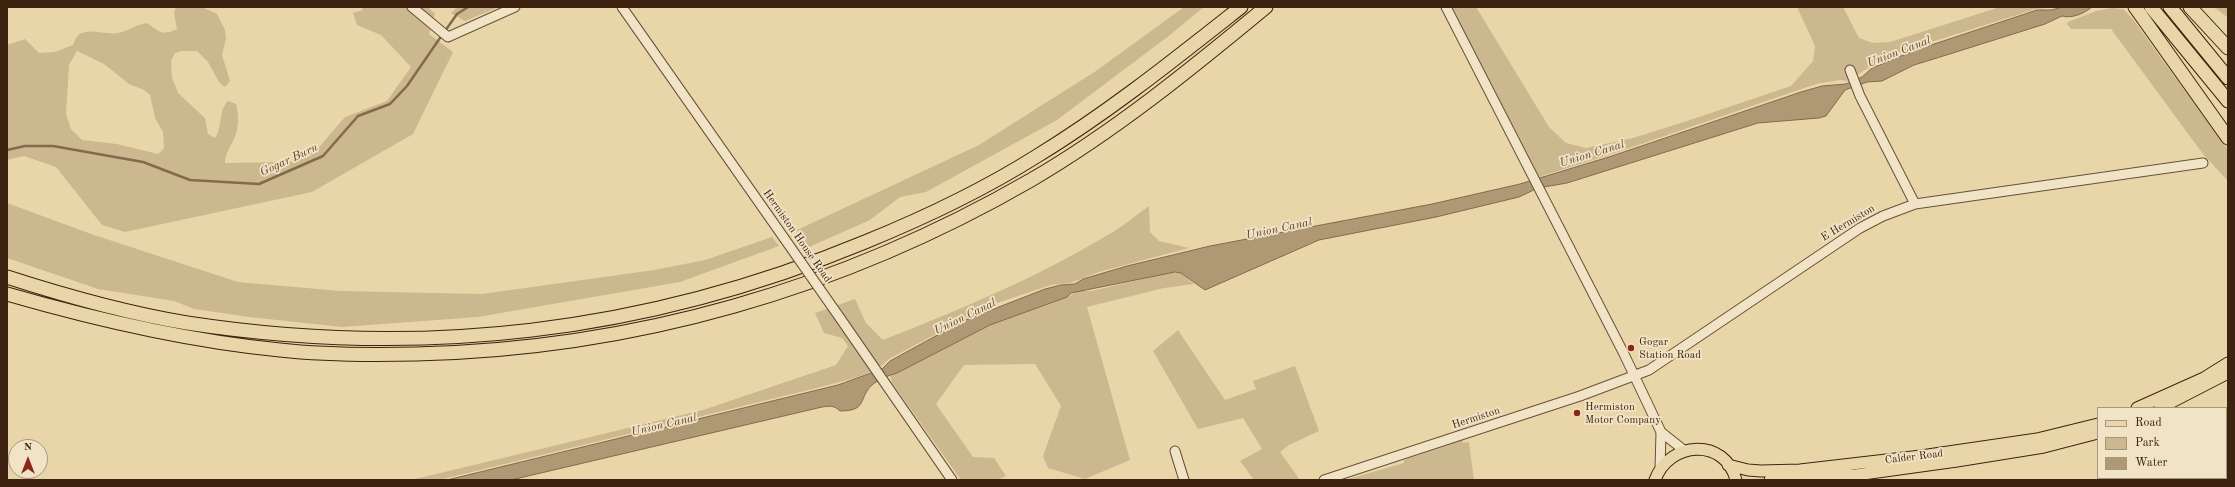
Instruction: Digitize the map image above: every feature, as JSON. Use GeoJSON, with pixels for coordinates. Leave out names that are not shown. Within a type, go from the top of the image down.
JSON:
{"type":"FeatureCollection","features":[{"type":"Feature","properties":{"kind":"highway"},"geometry":{"type":"LineString","coordinates":[[1148,80],[1227,7]]}},
{"type":"Feature","properties":{"kind":"highway"},"geometry":{"type":"LineString","coordinates":[[7,277],[120,309],[187,323],[295,335],[369,339],[481,336],[579,324],[652,311],[750,285],[827,258],[901,227],[973,192],[1036,157],[1094,119],[1148,80],[1241,7]]}},
{"type":"Feature","properties":{"kind":"highway"},"geometry":{"type":"LineString","coordinates":[[1200,62],[1266,7]]}},
{"type":"Feature","properties":{"kind":"highway"},"geometry":{"type":"LineString","coordinates":[[7,294],[120,325],[186,338],[282,351],[372,355],[471,353],[556,344],[658,326],[751,303],[844,270],[950,223],[1032,179],[1080,149],[1138,109],[1272,7]]}},
{"type":"Feature","properties":{"kind":"highway"},"geometry":{"type":"LineString","coordinates":[[2135,7],[2228,138]]}},
{"type":"Feature","properties":{"kind":"highway"},"geometry":{"type":"LineString","coordinates":[[2151,7],[2228,101]]}},
{"type":"Feature","properties":{"kind":"highway"},"geometry":{"type":"LineString","coordinates":[[2170,7],[2228,78]]}},
{"type":"Feature","properties":{"kind":"highway"},"geometry":{"type":"LineString","coordinates":[[2190,7],[2228,48]]}},
{"type":"Feature","properties":{"kind":"main road"},"geometry":{"type":"LineString","coordinates":[[2140,407],[2204,378],[2228,363]]}},
{"type":"Feature","properties":{"kind":"main road"},"geometry":{"type":"LineString","coordinates":[[2162,407],[2228,374]]}},
{"type":"Feature","properties":{"kind":"main road","name":"Calder Road"},"geometry":{"type":"LineString","coordinates":[[1728,465],[1748,470],[1761,471],[1846,465],[2037,440],[2097,424]]}},
{"type":"Feature","properties":{"kind":"main road","name":"Calder Road"},"geometry":{"type":"LineString","coordinates":[[1770,480],[1856,475],[1956,461],[2044,447],[2097,433]]}},
{"type":"Feature","properties":{"kind":"main road"},"geometry":{"type":"LineString","coordinates":[[1656,475],[1670,457],[1685,451],[1709,451],[1723,459],[1736,480]]}},
{"type":"Feature","properties":{"kind":"street"},"geometry":{"type":"LineString","coordinates":[[412,7],[448,37],[515,7]]}},
{"type":"Feature","properties":{"kind":"street","name":"Hermiston House Road"},"geometry":{"type":"LineString","coordinates":[[622,7],[873,364],[885,386],[952,480]]}},
{"type":"Feature","properties":{"kind":"street"},"geometry":{"type":"LineString","coordinates":[[1446,7],[1635,375],[1661,432],[1685,451]]}},
{"type":"Feature","properties":{"kind":"street"},"geometry":{"type":"LineString","coordinates":[[1850,70],[1860,96],[1915,204]]}},
{"type":"Feature","properties":{"kind":"street","name":"E Hermiston"},"geometry":{"type":"LineString","coordinates":[[1635,375],[1649,370],[1860,228],[1883,216],[1915,204],[2203,163]]}},
{"type":"Feature","properties":{"kind":"street","name":"Hermiston"},"geometry":{"type":"LineString","coordinates":[[1324,480],[1580,396],[1635,375]]}},
{"type":"Feature","properties":{"kind":"street"},"geometry":{"type":"LineString","coordinates":[[1656,475],[1661,432]]}},
{"type":"Feature","properties":{"kind":"street"},"geometry":{"type":"LineString","coordinates":[[1175,451],[1184,480]]}},
{"type":"Feature","properties":{"kind":"green space"},"geometry":{"type":"Polygon","coordinates":[[[176,7],[202,7],[217,14],[225,30],[226,38],[222,55],[230,81],[225,87],[219,82],[208,62],[197,51],[181,51],[175,53],[171,61],[172,77],[178,93],[205,118],[208,134],[215,138],[219,129],[223,109],[228,101],[236,104],[238,126],[234,139],[227,153],[225,163],[290,162],[320,146],[345,117],[387,101],[411,67],[381,35],[357,25],[353,13],[363,10],[361,7],[428,7],[435,14],[429,34],[453,52],[413,134],[312,192],[125,232],[102,225],[56,167],[24,156],[7,160],[7,45],[25,39],[39,53],[55,52],[73,45],[77,36],[82,33],[118,33],[147,23],[158,31],[165,33],[177,29],[174,13],[176,7]],[[77,51],[69,65],[66,114],[71,129],[82,140],[117,144],[158,154],[164,148],[163,132],[155,118],[150,95],[144,90],[129,84],[104,64],[77,51]]]}},
{"type":"Feature","properties":{"kind":"green space"},"geometry":{"type":"Polygon","coordinates":[[[457,7],[499,7],[465,21],[451,13],[457,7]]]}},
{"type":"Feature","properties":{"kind":"green space"},"geometry":{"type":"Polygon","coordinates":[[[1184,7],[1204,7],[1170,35],[1057,120],[926,192],[900,197],[870,220],[807,248],[797,230],[979,145],[1096,71],[1184,7]]]}},
{"type":"Feature","properties":{"kind":"green space"},"geometry":{"type":"Polygon","coordinates":[[[1451,7],[1476,7],[1549,127],[1566,143],[1586,148],[1633,138],[1791,86],[1813,61],[1815,46],[1797,7],[1843,7],[1859,38],[1873,43],[1890,42],[2000,7],[2055,7],[2036,9],[1909,49],[1877,62],[1848,81],[1840,80],[1816,84],[1618,152],[1539,177],[1451,7]]]}},
{"type":"Feature","properties":{"kind":"green space"},"geometry":{"type":"Polygon","coordinates":[[[2214,7],[2228,7],[2228,17],[2227,17],[2214,7]]]}},
{"type":"Feature","properties":{"kind":"green space"},"geometry":{"type":"Polygon","coordinates":[[[2112,8],[2123,9],[2132,18],[2228,150],[2228,181],[2203,154],[2111,29],[2071,29],[2067,24],[2068,22],[2096,11],[2112,8]]]}},
{"type":"Feature","properties":{"kind":"green space"},"geometry":{"type":"Polygon","coordinates":[[[7,203],[94,235],[238,282],[341,291],[482,294],[654,270],[705,260],[772,237],[779,246],[680,282],[478,317],[342,327],[249,317],[194,309],[174,301],[98,289],[7,258],[7,203]]]}},
{"type":"Feature","properties":{"kind":"green space"},"geometry":{"type":"Polygon","coordinates":[[[1149,206],[1150,232],[1159,241],[1189,248],[1099,272],[1070,283],[1051,285],[1000,302],[964,319],[889,359],[883,365],[868,373],[825,386],[439,480],[411,480],[703,410],[836,365],[848,346],[842,338],[824,333],[815,313],[855,299],[866,323],[883,340],[968,305],[1052,266],[1112,233],[1149,206]]]}},
{"type":"Feature","properties":{"kind":"green space"},"geometry":{"type":"Polygon","coordinates":[[[1167,273],[1181,273],[1194,284],[1164,288],[1087,307],[1130,460],[1085,479],[1048,468],[1043,456],[1061,406],[1035,364],[964,365],[936,404],[973,457],[994,458],[1006,476],[998,480],[961,480],[892,383],[890,375],[897,373],[990,325],[1067,297],[1078,291],[1092,291],[1167,273]]]}},
{"type":"Feature","properties":{"kind":"green space"},"geometry":{"type":"Polygon","coordinates":[[[1178,330],[1225,400],[1256,389],[1253,381],[1295,366],[1319,431],[1289,445],[1280,452],[1300,480],[1254,480],[1240,461],[1262,449],[1243,418],[1198,429],[1153,351],[1178,330]]]}},
{"type":"Feature","properties":{"kind":"green space"},"geometry":{"type":"Polygon","coordinates":[[[1463,440],[1463,443],[1469,442],[1474,480],[1345,480],[1404,463],[1404,460],[1463,440]]]}},
{"type":"Feature","properties":{"kind":"water"},"geometry":{"type":"Polygon","coordinates":[[[2063,7],[2092,7],[2078,15],[2070,17],[2062,16],[2045,24],[1914,65],[1882,81],[1867,82],[1845,90],[1826,116],[1819,118],[1758,123],[1567,183],[1538,188],[1519,197],[1436,217],[1319,240],[1205,290],[1181,273],[1175,272],[1071,293],[1067,297],[990,325],[897,373],[887,376],[872,385],[859,406],[855,409],[840,411],[834,407],[822,407],[511,480],[447,480],[838,385],[882,369],[890,361],[963,321],[1045,289],[1061,285],[1075,284],[1083,279],[1127,266],[1210,246],[1432,204],[1520,184],[1612,156],[1801,92],[1822,86],[1846,84],[1862,77],[1872,68],[1913,51],[2037,10],[2051,10],[2063,7]]]}},
{"type":"Feature","properties":{"kind":"waterway","name":"Gogar Burn"},"geometry":{"type":"LineString","coordinates":[[445,31],[457,14],[468,7]]}},
{"type":"Feature","properties":{"kind":"waterway","name":"Gogar Burn"},"geometry":{"type":"LineString","coordinates":[[7,150],[25,146],[53,146],[143,162],[190,180],[259,184],[323,156],[358,116],[390,104],[407,86],[442,35]]}},
{"type":"Feature","properties":{"kind":"place","name":"Gogar Station Road"},"geometry":{"type":"Point","coordinates":[1631,348]}},
{"type":"Feature","properties":{"kind":"place","name":"Hermiston Motor Company"},"geometry":{"type":"Point","coordinates":[1577,413]}},
{"type":"Feature","properties":{"kind":"water label","name":"Union Canal"},"geometry":{"type":"Point","coordinates":[1899,52]}},
{"type":"Feature","properties":{"kind":"water label","name":"Union Canal"},"geometry":{"type":"Point","coordinates":[1592,154]}},
{"type":"Feature","properties":{"kind":"water label","name":"Union Canal"},"geometry":{"type":"Point","coordinates":[1279,229]}},
{"type":"Feature","properties":{"kind":"water label","name":"Union Canal"},"geometry":{"type":"Point","coordinates":[965,317]}},
{"type":"Feature","properties":{"kind":"water label","name":"Union Canal"},"geometry":{"type":"Point","coordinates":[664,425]}}]}
